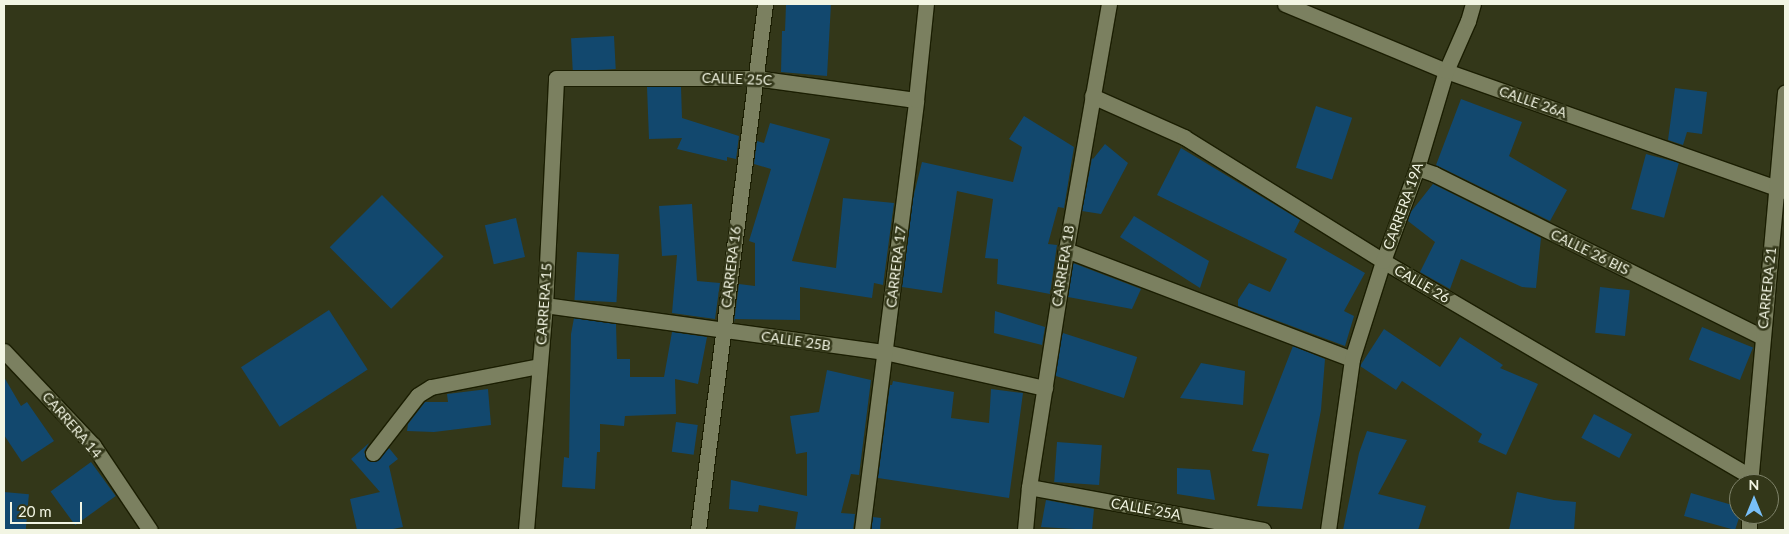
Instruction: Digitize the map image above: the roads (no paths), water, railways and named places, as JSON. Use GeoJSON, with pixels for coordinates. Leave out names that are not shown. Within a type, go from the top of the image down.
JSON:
{"type":"FeatureCollection","features":[{"type":"Feature","properties":{"kind":"street","name":"CARRERA 16"},"geometry":{"type":"LineString","coordinates":[[698,530],[765,4]]}},
{"type":"Feature","properties":{"kind":"street","name":"CARRERA 17"},"geometry":{"type":"LineString","coordinates":[[862,530],[916,100],[926,4]]}},
{"type":"Feature","properties":{"kind":"street","name":"CARRERA 18"},"geometry":{"type":"LineString","coordinates":[[1025,530],[1029,487],[1066,250],[1109,4]]}},
{"type":"Feature","properties":{"kind":"street","name":"CALLE 26A"},"geometry":{"type":"LineString","coordinates":[[1285,4],[1446,71],[1781,189]]}},
{"type":"Feature","properties":{"kind":"street","name":"CARRERA 19A"},"geometry":{"type":"LineString","coordinates":[[1328,530],[1352,358],[1383,261],[1417,168],[1446,71],[1468,21],[1473,4]]}},
{"type":"Feature","properties":{"kind":"street","name":"CALLE 25C"},"geometry":{"type":"LineString","coordinates":[[556,78],[755,78],[916,100]]}},
{"type":"Feature","properties":{"kind":"street","name":"CARRERA 15"},"geometry":{"type":"LineString","coordinates":[[526,530],[545,305],[556,78]]}},
{"type":"Feature","properties":{"kind":"street","name":"CARRERA 21"},"geometry":{"type":"LineString","coordinates":[[1751,474],[1762,337],[1781,189],[1785,93]]}},
{"type":"Feature","properties":{"kind":"street","name":"CALLE 26"},"geometry":{"type":"LineString","coordinates":[[1092,96],[1184,137],[1383,261],[1738,474]]}},
{"type":"Feature","properties":{"kind":"street","name":"CALLE 26 BIS"},"geometry":{"type":"LineString","coordinates":[[1417,168],[1434,174],[1762,337]]}},
{"type":"Feature","properties":{"kind":"street"},"geometry":{"type":"LineString","coordinates":[[1066,250],[1352,358]]}},
{"type":"Feature","properties":{"kind":"street","name":"CALLE 25B"},"geometry":{"type":"LineString","coordinates":[[545,305],[885,352],[1045,388]]}},
{"type":"Feature","properties":{"kind":"street","name":"CARRERA 14"},"geometry":{"type":"LineString","coordinates":[[4,351],[93,445],[150,530]]}},
{"type":"Feature","properties":{"kind":"street"},"geometry":{"type":"LineString","coordinates":[[373,453],[418,395],[432,387],[539,366]]}},
{"type":"Feature","properties":{"kind":"street","name":"CALLE 25A"},"geometry":{"type":"LineString","coordinates":[[1029,487],[1263,530]]}}]}
